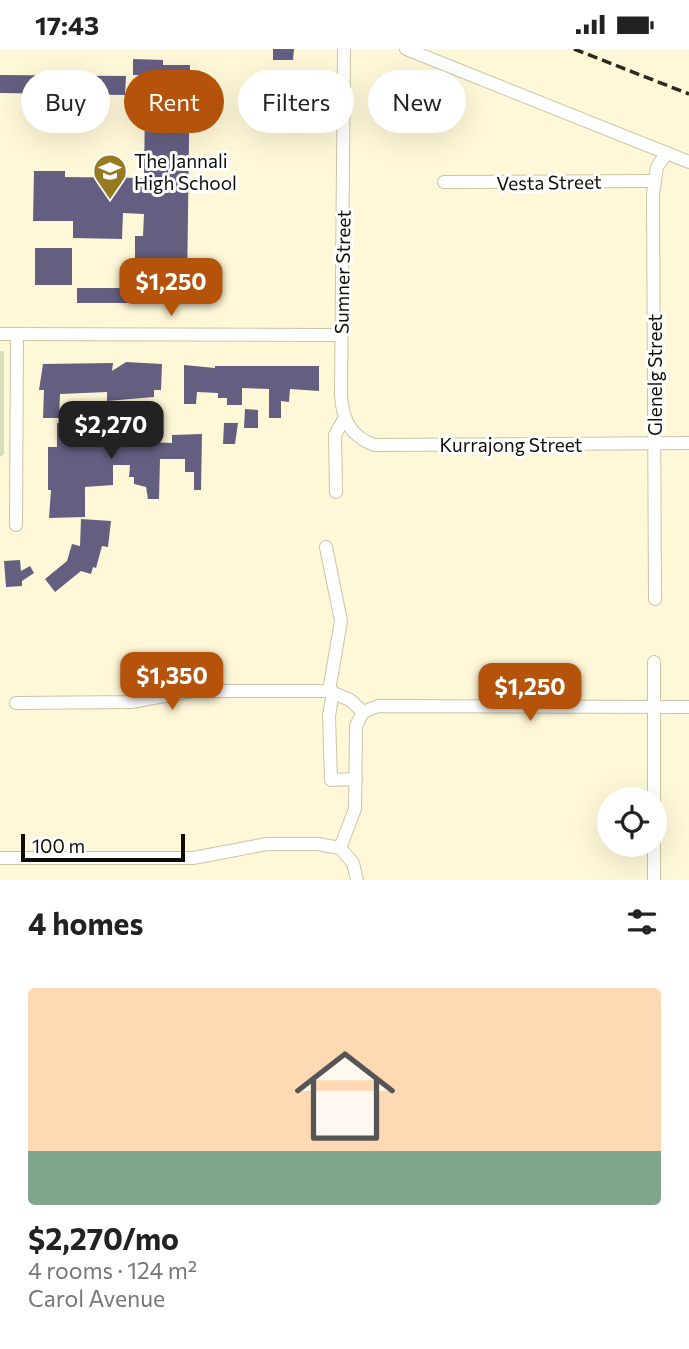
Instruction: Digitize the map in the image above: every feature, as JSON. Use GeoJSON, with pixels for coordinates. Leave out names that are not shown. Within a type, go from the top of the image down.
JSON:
{"type":"FeatureCollection","features":[{"type":"Feature","properties":{"kind":"street","name":"Sumner Street"},"geometry":{"type":"LineString","coordinates":[[336,492],[335,435],[344,419],[341,394],[341,335],[344,49]]}},
{"type":"Feature","properties":{"kind":"street"},"geometry":{"type":"LineString","coordinates":[[407,49],[689,162]]}},
{"type":"Feature","properties":{"kind":"street","name":"Glenelg Street"},"geometry":{"type":"LineString","coordinates":[[655,599],[654,181],[657,167],[666,153]]}},
{"type":"Feature","properties":{"kind":"street","name":"Vesta Street"},"geometry":{"type":"LineString","coordinates":[[444,182],[654,181]]}},
{"type":"Feature","properties":{"kind":"street"},"geometry":{"type":"LineString","coordinates":[[0,334],[341,335]]}},
{"type":"Feature","properties":{"kind":"street"},"geometry":{"type":"LineString","coordinates":[[16,525],[17,334]]}},
{"type":"Feature","properties":{"kind":"street","name":"Kurrajong Street"},"geometry":{"type":"LineString","coordinates":[[344,419],[360,440],[374,445],[689,443]]}},
{"type":"Feature","properties":{"kind":"street"},"geometry":{"type":"LineString","coordinates":[[326,547],[341,621],[329,716],[331,780],[356,779]]}},
{"type":"Feature","properties":{"kind":"street"},"geometry":{"type":"LineString","coordinates":[[654,662],[654,787]]}},
{"type":"Feature","properties":{"kind":"street"},"geometry":{"type":"LineString","coordinates":[[16,703],[131,702],[192,691],[331,691],[363,712]]}},
{"type":"Feature","properties":{"kind":"street"},"geometry":{"type":"LineString","coordinates":[[340,848],[355,809],[356,726],[363,712],[378,706],[689,707]]}},
{"type":"Feature","properties":{"kind":"street"},"geometry":{"type":"LineString","coordinates":[[0,858],[193,858],[267,844],[318,843],[340,848],[353,863],[357,880]]}},
{"type":"Feature","properties":{"kind":"street"},"geometry":{"type":"LineString","coordinates":[[654,857],[654,880]]}},
{"type":"Feature","properties":{"kind":"green space"},"geometry":{"type":"Polygon","coordinates":[[[0,351],[4,351],[4,454],[0,457],[0,351]]]}},
{"type":"Feature","properties":{"kind":"building"},"geometry":{"type":"Polygon","coordinates":[[[273,49],[294,49],[293,60],[273,60],[273,49]]]}},
{"type":"Feature","properties":{"kind":"building"},"geometry":{"type":"Polygon","coordinates":[[[133,59],[163,60],[163,65],[190,65],[190,70],[133,70],[133,59]]]}},
{"type":"Feature","properties":{"kind":"building"},"geometry":{"type":"Polygon","coordinates":[[[0,75],[21,75],[21,93],[0,93],[0,75]]]}},
{"type":"Feature","properties":{"kind":"building"},"geometry":{"type":"Polygon","coordinates":[[[110,76],[124,76],[124,95],[110,95],[110,76]]]}},
{"type":"Feature","properties":{"kind":"building"},"geometry":{"type":"Polygon","coordinates":[[[145,133],[189,133],[187,289],[135,288],[135,236],[143,236],[144,214],[123,213],[122,239],[73,238],[73,221],[33,221],[34,171],[65,171],[65,177],[144,178],[145,133]]]}},
{"type":"Feature","properties":{"kind":"building"},"geometry":{"type":"Polygon","coordinates":[[[35,248],[72,248],[72,285],[35,285],[35,248]]]}},
{"type":"Feature","properties":{"kind":"building"},"geometry":{"type":"Polygon","coordinates":[[[77,288],[133,288],[132,303],[77,303],[77,288]]]}},
{"type":"Feature","properties":{"kind":"building"},"geometry":{"type":"Polygon","coordinates":[[[126,362],[162,364],[161,390],[154,390],[154,397],[107,401],[107,392],[60,394],[59,418],[43,418],[44,390],[39,390],[43,364],[113,363],[112,371],[126,362]]]}},
{"type":"Feature","properties":{"kind":"building"},"geometry":{"type":"Polygon","coordinates":[[[184,365],[215,368],[319,366],[319,391],[290,389],[289,402],[281,401],[281,418],[269,418],[269,389],[242,388],[242,405],[227,405],[227,398],[218,398],[218,393],[197,392],[196,404],[184,404],[184,365]]]}},
{"type":"Feature","properties":{"kind":"building"},"geometry":{"type":"Polygon","coordinates":[[[245,409],[258,410],[258,428],[244,428],[245,409]]]}},
{"type":"Feature","properties":{"kind":"building"},"geometry":{"type":"Polygon","coordinates":[[[57,423],[152,423],[152,442],[172,443],[172,435],[202,434],[201,490],[194,490],[194,472],[185,472],[185,459],[160,459],[159,499],[148,499],[146,487],[134,484],[134,477],[129,477],[130,465],[113,465],[113,485],[85,487],[85,517],[49,518],[51,490],[48,490],[48,447],[57,447],[57,423]]]}},
{"type":"Feature","properties":{"kind":"building"},"geometry":{"type":"Polygon","coordinates":[[[224,423],[238,423],[235,444],[223,444],[224,423]]]}},
{"type":"Feature","properties":{"kind":"building"},"geometry":{"type":"Polygon","coordinates":[[[81,519],[111,521],[108,547],[102,546],[96,568],[93,567],[91,574],[81,571],[55,592],[45,579],[67,561],[72,544],[80,546],[81,519]]]}},
{"type":"Feature","properties":{"kind":"building"},"geometry":{"type":"Polygon","coordinates":[[[20,560],[21,571],[30,566],[34,573],[22,581],[22,586],[6,587],[4,561],[20,560]]]}},
{"type":"Feature","properties":{"kind":"railway"},"geometry":{"type":"LineString","coordinates":[[574,49],[689,94]]}},
{"type":"Feature","properties":{"kind":"place","name":"The Jannali High School"},"geometry":{"type":"Point","coordinates":[110,201]}}]}
